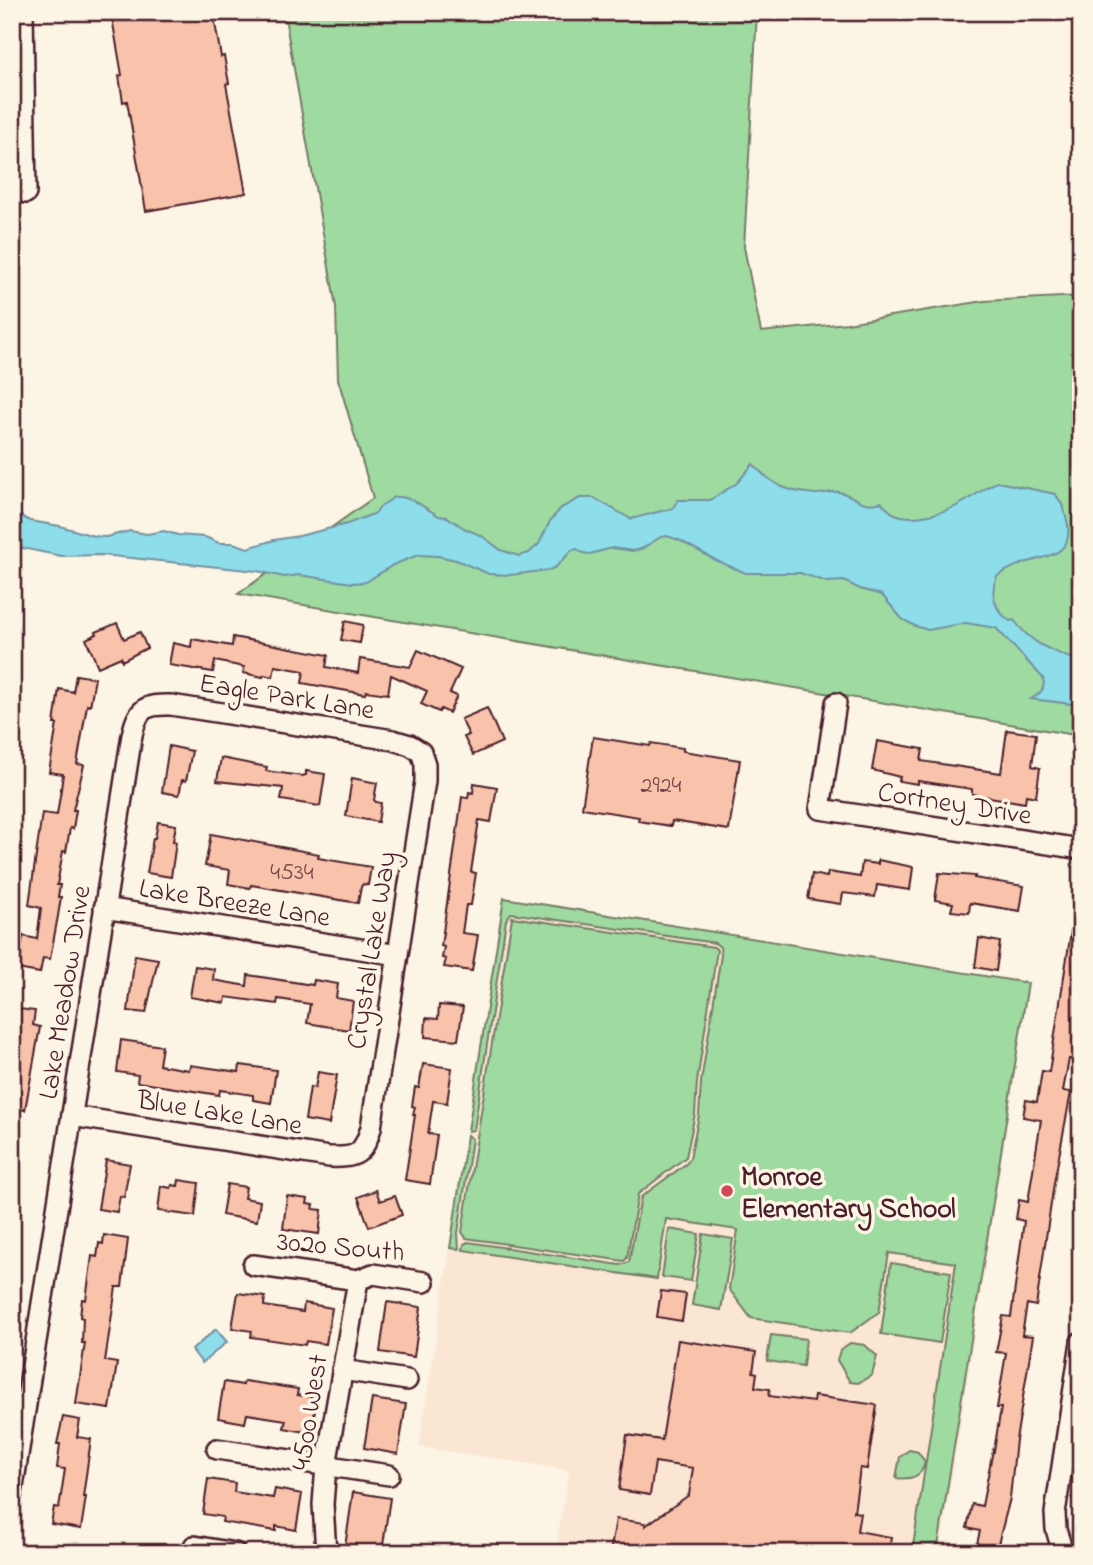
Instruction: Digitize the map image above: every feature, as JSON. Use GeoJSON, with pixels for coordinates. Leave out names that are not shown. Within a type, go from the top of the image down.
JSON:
{"type":"FeatureCollection","features":[{"type":"Feature","properties":{"kind":"street"},"geometry":{"type":"LineString","coordinates":[[23,12],[26,194]]}},
{"type":"Feature","properties":{"kind":"street","name":"Cortney Drive"},"geometry":{"type":"LineString","coordinates":[[835,703],[820,809],[1081,849]]}},
{"type":"Feature","properties":{"kind":"street","name":"Eagle Park Lane"},"geometry":{"type":"LineString","coordinates":[[142,709],[155,704],[171,705],[393,740],[411,745],[421,752]]}},
{"type":"Feature","properties":{"kind":"street","name":"Lake Meadow Drive"},"geometry":{"type":"LineString","coordinates":[[12,1493],[132,735],[142,709]]}},
{"type":"Feature","properties":{"kind":"street","name":"Crystal Lake Way"},"geometry":{"type":"LineString","coordinates":[[359,1153],[367,1143],[371,1128],[425,781],[425,764],[421,752]]}},
{"type":"Feature","properties":{"kind":"street","name":"Lake Breeze Lane"},"geometry":{"type":"LineString","coordinates":[[104,908],[398,955]]}},
{"type":"Feature","properties":{"kind":"street","name":"Blue Lake Lane"},"geometry":{"type":"LineString","coordinates":[[72,1116],[329,1157],[346,1158],[359,1153]]}},
{"type":"Feature","properties":{"kind":"street","name":"3020 South"},"geometry":{"type":"LineString","coordinates":[[253,1265],[358,1280],[373,1274],[424,1282]]}},
{"type":"Feature","properties":{"kind":"street","name":"4500 West"},"geometry":{"type":"LineString","coordinates":[[326,1553],[323,1504],[326,1466],[358,1280]]}},
{"type":"Feature","properties":{"kind":"street"},"geometry":{"type":"LineString","coordinates":[[1063,1553],[1056,1529],[1055,1513],[1080,1347]]}},
{"type":"Feature","properties":{"kind":"street"},"geometry":{"type":"LineString","coordinates":[[342,1370],[407,1380]]}},
{"type":"Feature","properties":{"kind":"street"},"geometry":{"type":"LineString","coordinates":[[217,1449],[390,1475]]}},
{"type":"Feature","properties":{"kind":"street"},"geometry":{"type":"LineString","coordinates":[[194,1546],[236,1553]]}},
{"type":"Feature","properties":{"kind":"shaded area","name":"Monroe Elementary School"},"geometry":{"type":"Polygon","coordinates":[[[504,898],[1029,983],[940,1553],[555,1553],[569,1470],[419,1447],[504,898]]]}},
{"type":"Feature","properties":{"kind":"green space"},"geometry":{"type":"Polygon","coordinates":[[[284,12],[757,12],[744,247],[761,332],[847,323],[984,301],[1081,296],[1081,736],[238,594],[373,498],[338,379],[336,307],[284,12]]]}},
{"type":"Feature","properties":{"kind":"green space"},"geometry":{"type":"Polygon","coordinates":[[[504,898],[1028,983],[937,1553],[912,1553],[956,1263],[889,1253],[879,1312],[850,1333],[751,1318],[729,1289],[738,1230],[666,1219],[657,1279],[463,1250],[464,1244],[468,1242],[620,1265],[629,1262],[641,1197],[690,1158],[699,1115],[701,1082],[721,955],[720,947],[715,943],[511,913],[506,920],[474,1130],[468,1131],[504,898]]]}},
{"type":"Feature","properties":{"kind":"green space"},"geometry":{"type":"Polygon","coordinates":[[[512,917],[714,947],[717,950],[697,1082],[695,1114],[686,1157],[638,1194],[627,1258],[624,1261],[466,1238],[462,1232],[512,917]]]}},
{"type":"Feature","properties":{"kind":"green space"},"geometry":{"type":"Polygon","coordinates":[[[467,1135],[472,1139],[458,1233],[459,1249],[450,1248],[467,1135]]]}},
{"type":"Feature","properties":{"kind":"green space"},"geometry":{"type":"Polygon","coordinates":[[[669,1229],[699,1234],[691,1281],[662,1277],[669,1229]]]}},
{"type":"Feature","properties":{"kind":"green space"},"geometry":{"type":"Polygon","coordinates":[[[703,1234],[733,1239],[721,1310],[692,1305],[703,1234]]]}},
{"type":"Feature","properties":{"kind":"green space"},"geometry":{"type":"Polygon","coordinates":[[[891,1263],[951,1272],[940,1343],[881,1334],[891,1263]]]}},
{"type":"Feature","properties":{"kind":"green space"},"geometry":{"type":"Polygon","coordinates":[[[771,1335],[806,1339],[803,1366],[767,1361],[771,1335]]]}},
{"type":"Feature","properties":{"kind":"green space"},"geometry":{"type":"Polygon","coordinates":[[[850,1343],[865,1345],[877,1356],[872,1375],[858,1383],[850,1382],[837,1360],[840,1350],[850,1343]]]}},
{"type":"Feature","properties":{"kind":"green space"},"geometry":{"type":"Polygon","coordinates":[[[909,1450],[918,1452],[925,1462],[924,1467],[915,1476],[896,1478],[900,1457],[909,1450]]]}},
{"type":"Feature","properties":{"kind":"water"},"geometry":{"type":"Polygon","coordinates":[[[753,464],[774,483],[797,492],[839,492],[864,503],[881,502],[893,513],[910,517],[948,509],[998,482],[1055,494],[1062,505],[1068,525],[1068,535],[1063,548],[997,576],[994,595],[997,607],[1005,617],[1010,621],[1014,620],[1028,636],[1081,662],[1081,705],[1031,699],[1042,691],[1043,678],[996,628],[966,623],[928,630],[902,619],[882,595],[844,581],[827,582],[800,573],[746,573],[667,536],[633,551],[612,548],[590,554],[572,550],[556,567],[549,570],[510,575],[489,574],[456,560],[418,555],[393,565],[366,582],[352,583],[102,555],[61,556],[12,546],[12,511],[30,521],[94,536],[106,537],[130,531],[147,534],[164,531],[205,537],[219,543],[233,543],[248,548],[347,524],[376,513],[394,497],[401,497],[413,500],[439,516],[447,517],[501,550],[519,556],[529,553],[539,544],[550,521],[561,508],[580,498],[594,498],[631,519],[673,508],[678,500],[710,500],[737,483],[753,464]]]}},
{"type":"Feature","properties":{"kind":"water"},"geometry":{"type":"Polygon","coordinates":[[[216,1329],[227,1342],[202,1363],[192,1350],[216,1329]]]}},
{"type":"Feature","properties":{"kind":"building"},"geometry":{"type":"Polygon","coordinates":[[[111,12],[213,12],[229,83],[226,84],[246,193],[146,211],[127,101],[123,102],[119,76],[122,75],[111,12]]]}},
{"type":"Feature","properties":{"kind":"building"},"geometry":{"type":"Polygon","coordinates":[[[345,621],[363,625],[360,643],[341,640],[345,621]]]}},
{"type":"Feature","properties":{"kind":"building"},"geometry":{"type":"Polygon","coordinates":[[[117,623],[124,639],[140,632],[147,648],[122,661],[121,657],[98,667],[86,639],[117,623]]]}},
{"type":"Feature","properties":{"kind":"building"},"geometry":{"type":"Polygon","coordinates":[[[233,637],[328,655],[326,667],[358,673],[360,659],[410,667],[418,650],[461,669],[450,693],[457,696],[449,713],[441,709],[439,712],[421,704],[427,691],[391,675],[388,694],[366,691],[365,694],[302,683],[304,671],[275,666],[273,677],[263,677],[243,673],[244,667],[215,661],[213,672],[169,665],[173,643],[191,647],[192,639],[232,646],[233,637]]]}},
{"type":"Feature","properties":{"kind":"building"},"geometry":{"type":"Polygon","coordinates":[[[76,675],[95,678],[90,706],[87,705],[77,764],[84,765],[73,810],[76,810],[73,829],[70,828],[66,852],[63,851],[57,885],[60,885],[58,897],[61,897],[50,959],[43,958],[40,973],[17,969],[23,936],[37,939],[41,908],[29,905],[42,813],[57,815],[61,789],[63,774],[49,772],[57,724],[54,724],[59,689],[73,692],[76,675]]]}},
{"type":"Feature","properties":{"kind":"building"},"geometry":{"type":"Polygon","coordinates":[[[487,708],[502,742],[473,755],[464,737],[469,735],[461,719],[487,708]]]}},
{"type":"Feature","properties":{"kind":"building"},"geometry":{"type":"Polygon","coordinates":[[[1007,730],[1036,734],[1032,766],[1040,768],[1036,797],[1026,795],[1025,803],[972,794],[972,789],[899,781],[900,777],[872,770],[877,741],[923,749],[921,761],[1001,773],[1007,730]]]}},
{"type":"Feature","properties":{"kind":"building"},"geometry":{"type":"Polygon","coordinates":[[[593,737],[683,748],[683,751],[740,760],[729,830],[672,821],[671,826],[638,821],[639,817],[582,808],[593,737]]]}},
{"type":"Feature","properties":{"kind":"building"},"geometry":{"type":"Polygon","coordinates":[[[169,746],[192,751],[186,781],[182,780],[179,795],[162,792],[169,746]]]}},
{"type":"Feature","properties":{"kind":"building"},"geometry":{"type":"Polygon","coordinates":[[[221,758],[267,767],[266,771],[302,776],[306,775],[306,771],[325,774],[320,806],[281,800],[283,788],[217,781],[221,758]]]}},
{"type":"Feature","properties":{"kind":"building"},"geometry":{"type":"Polygon","coordinates":[[[352,778],[377,783],[374,800],[381,803],[378,822],[346,816],[352,778]]]}},
{"type":"Feature","properties":{"kind":"building"},"geometry":{"type":"Polygon","coordinates":[[[474,783],[497,787],[491,822],[479,820],[471,872],[476,873],[471,905],[466,905],[462,933],[478,935],[472,971],[444,967],[446,959],[442,958],[444,947],[441,946],[462,797],[468,798],[469,792],[473,793],[474,783]]]}},
{"type":"Feature","properties":{"kind":"building"},"geometry":{"type":"Polygon","coordinates":[[[158,822],[176,825],[171,877],[147,873],[158,822]]]}},
{"type":"Feature","properties":{"kind":"building"},"geometry":{"type":"Polygon","coordinates":[[[211,834],[319,854],[318,858],[371,867],[368,885],[363,884],[361,887],[358,903],[251,885],[250,888],[228,884],[230,870],[205,866],[211,834]]]}},
{"type":"Feature","properties":{"kind":"building"},"geometry":{"type":"Polygon","coordinates":[[[878,860],[913,867],[910,890],[877,885],[875,897],[843,893],[841,904],[808,899],[812,874],[827,877],[828,872],[860,877],[862,862],[878,864],[878,860]]]}},
{"type":"Feature","properties":{"kind":"building"},"geometry":{"type":"Polygon","coordinates":[[[939,873],[975,876],[974,878],[1024,886],[1020,911],[970,903],[969,913],[951,911],[953,903],[935,900],[939,873]]]}},
{"type":"Feature","properties":{"kind":"building"},"geometry":{"type":"Polygon","coordinates":[[[1073,919],[1081,920],[1081,1012],[1074,1060],[1069,1059],[1063,1091],[1071,1092],[1036,1306],[1027,1304],[1022,1335],[1033,1336],[1016,1440],[1010,1498],[997,1548],[977,1544],[980,1531],[967,1528],[972,1504],[982,1506],[994,1451],[1001,1408],[997,1408],[1006,1353],[996,1352],[1003,1316],[1011,1317],[1024,1221],[1016,1219],[1019,1200],[1028,1202],[1041,1120],[1023,1117],[1026,1100],[1037,1102],[1042,1071],[1049,1072],[1073,919]]]}},
{"type":"Feature","properties":{"kind":"building"},"geometry":{"type":"Polygon","coordinates":[[[979,938],[1000,942],[996,971],[975,967],[979,938]]]}},
{"type":"Feature","properties":{"kind":"building"},"geometry":{"type":"Polygon","coordinates":[[[135,955],[158,959],[146,1013],[128,1011],[135,955]]]}},
{"type":"Feature","properties":{"kind":"building"},"geometry":{"type":"Polygon","coordinates":[[[195,966],[214,969],[213,980],[247,986],[248,975],[313,985],[314,980],[338,984],[336,998],[353,1001],[349,1030],[307,1023],[310,1004],[278,999],[277,1004],[226,997],[225,1003],[190,997],[195,966]]]}},
{"type":"Feature","properties":{"kind":"building"},"geometry":{"type":"Polygon","coordinates":[[[439,1005],[463,1007],[458,1040],[425,1037],[426,1018],[438,1019],[439,1005]]]}},
{"type":"Feature","properties":{"kind":"building"},"geometry":{"type":"Polygon","coordinates":[[[12,1008],[35,1011],[33,1025],[40,1027],[25,1110],[12,1108],[12,1008]]]}},
{"type":"Feature","properties":{"kind":"building"},"geometry":{"type":"Polygon","coordinates":[[[121,1040],[162,1046],[159,1065],[189,1070],[190,1065],[239,1072],[240,1065],[276,1070],[271,1103],[253,1100],[253,1095],[220,1090],[219,1095],[137,1082],[138,1075],[117,1072],[121,1040]]]}},
{"type":"Feature","properties":{"kind":"building"},"geometry":{"type":"Polygon","coordinates":[[[423,1064],[452,1068],[447,1103],[433,1101],[428,1134],[437,1135],[430,1184],[405,1180],[415,1115],[415,1107],[412,1106],[415,1087],[419,1088],[423,1064]]]}},
{"type":"Feature","properties":{"kind":"building"},"geometry":{"type":"Polygon","coordinates":[[[318,1072],[337,1075],[329,1124],[305,1120],[310,1087],[315,1088],[318,1072]]]}},
{"type":"Feature","properties":{"kind":"building"},"geometry":{"type":"Polygon","coordinates":[[[106,1160],[130,1164],[124,1197],[120,1196],[117,1212],[98,1209],[106,1160]]]}},
{"type":"Feature","properties":{"kind":"building"},"geometry":{"type":"Polygon","coordinates":[[[179,1180],[199,1183],[195,1216],[158,1211],[161,1186],[178,1186],[179,1180]]]}},
{"type":"Feature","properties":{"kind":"building"},"geometry":{"type":"Polygon","coordinates":[[[227,1184],[246,1187],[244,1198],[260,1201],[257,1221],[222,1215],[227,1184]]]}},
{"type":"Feature","properties":{"kind":"building"},"geometry":{"type":"Polygon","coordinates":[[[376,1190],[380,1201],[395,1196],[402,1215],[369,1227],[358,1197],[376,1190]]]}},
{"type":"Feature","properties":{"kind":"building"},"geometry":{"type":"Polygon","coordinates":[[[287,1196],[308,1199],[307,1204],[314,1205],[313,1209],[322,1210],[319,1234],[283,1229],[287,1196]]]}},
{"type":"Feature","properties":{"kind":"building"},"geometry":{"type":"Polygon","coordinates":[[[104,1235],[128,1239],[122,1287],[116,1287],[105,1361],[117,1363],[110,1409],[76,1404],[85,1343],[82,1343],[83,1318],[80,1317],[82,1299],[86,1300],[92,1256],[97,1257],[99,1243],[103,1244],[104,1235]]]}},
{"type":"Feature","properties":{"kind":"building"},"geometry":{"type":"Polygon","coordinates":[[[661,1291],[686,1294],[682,1321],[657,1317],[661,1291]]]}},
{"type":"Feature","properties":{"kind":"building"},"geometry":{"type":"Polygon","coordinates":[[[238,1293],[265,1297],[264,1306],[303,1312],[304,1303],[332,1308],[326,1344],[306,1341],[305,1345],[251,1337],[252,1331],[232,1328],[238,1293]]]}},
{"type":"Feature","properties":{"kind":"building"},"geometry":{"type":"Polygon","coordinates":[[[387,1302],[421,1307],[414,1357],[380,1352],[387,1302]]]}},
{"type":"Feature","properties":{"kind":"building"},"geometry":{"type":"Polygon","coordinates":[[[678,1340],[756,1352],[753,1372],[757,1373],[755,1387],[770,1389],[769,1396],[813,1402],[814,1396],[877,1405],[867,1469],[860,1468],[854,1512],[860,1513],[857,1531],[891,1537],[889,1553],[610,1553],[616,1519],[645,1523],[645,1526],[689,1495],[693,1468],[655,1462],[650,1495],[619,1490],[627,1435],[662,1440],[678,1340]]]}},
{"type":"Feature","properties":{"kind":"building"},"geometry":{"type":"Polygon","coordinates":[[[244,1381],[298,1389],[297,1395],[317,1398],[311,1433],[284,1428],[286,1420],[247,1414],[245,1423],[218,1418],[224,1382],[243,1385],[244,1381]]]}},
{"type":"Feature","properties":{"kind":"building"},"geometry":{"type":"Polygon","coordinates":[[[372,1399],[406,1404],[398,1454],[364,1448],[372,1399]]]}},
{"type":"Feature","properties":{"kind":"building"},"geometry":{"type":"Polygon","coordinates":[[[63,1417],[80,1420],[77,1437],[91,1439],[81,1529],[51,1524],[54,1507],[59,1508],[65,1469],[57,1468],[60,1444],[57,1444],[63,1417]]]}},
{"type":"Feature","properties":{"kind":"building"},"geometry":{"type":"Polygon","coordinates":[[[208,1479],[235,1483],[234,1492],[273,1498],[275,1489],[302,1494],[296,1530],[276,1526],[276,1531],[222,1522],[223,1517],[203,1514],[208,1479]]]}},
{"type":"Feature","properties":{"kind":"building"},"geometry":{"type":"Polygon","coordinates":[[[353,1492],[390,1498],[382,1552],[345,1547],[353,1492]]]}},
{"type":"Feature","properties":{"kind":"place","name":"Monroe Elementary School"},"geometry":{"type":"Point","coordinates":[727,1191]}}]}
